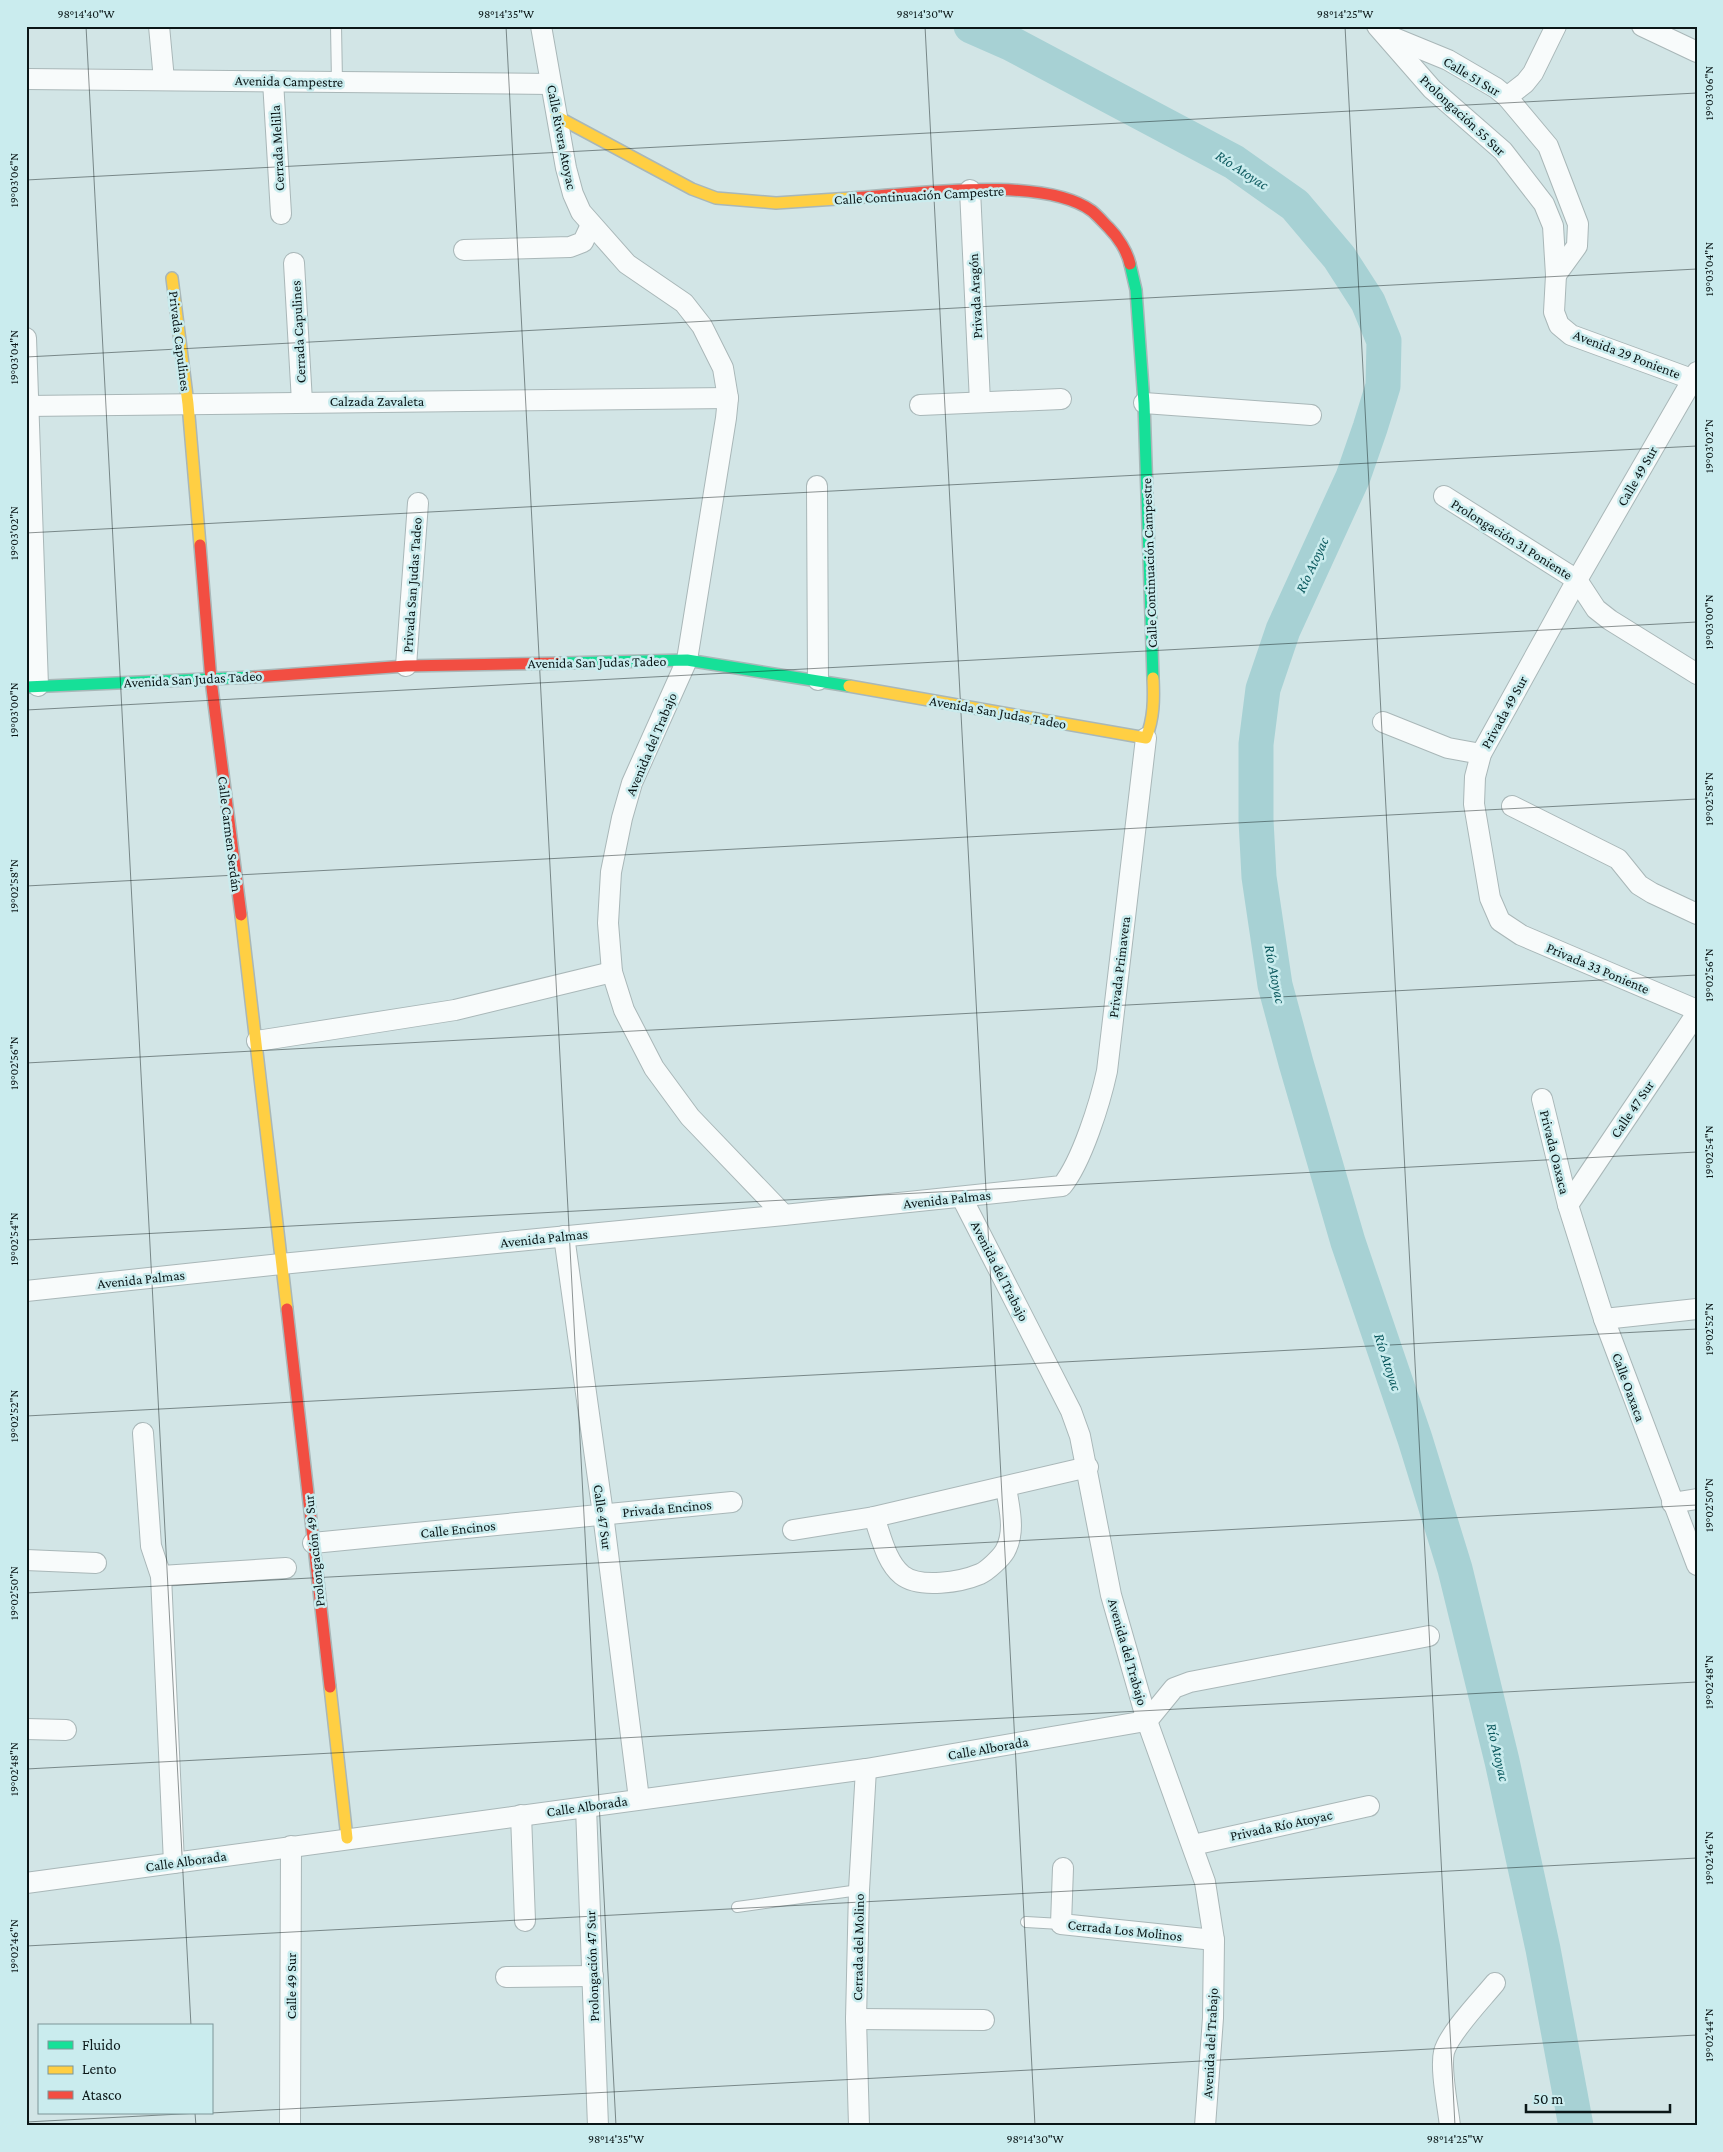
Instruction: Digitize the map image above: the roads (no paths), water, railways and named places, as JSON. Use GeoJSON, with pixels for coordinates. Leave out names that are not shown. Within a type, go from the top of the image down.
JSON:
{"type":"FeatureCollection","features":[{"type":"Feature","properties":{"kind":"street"},"geometry":{"type":"LineString","coordinates":[[159,26],[164,80]]}},
{"type":"Feature","properties":{"kind":"street","name":"Calle Rivera Atoyac"},"geometry":{"type":"LineString","coordinates":[[541,26],[566,168],[573,194],[581,212],[627,264],[684,304],[696,318],[714,347],[723,368],[728,398]]}},
{"type":"Feature","properties":{"kind":"street","name":"Calle 51 Sur"},"geometry":{"type":"LineString","coordinates":[[1380,30],[1448,60],[1507,97],[1525,83],[1533,73],[1556,26]]}},
{"type":"Feature","properties":{"kind":"street"},"geometry":{"type":"LineString","coordinates":[[1642,26],[1697,52]]}},
{"type":"Feature","properties":{"kind":"street","name":"Prolongación 55 Sur"},"geometry":{"type":"LineString","coordinates":[[1380,30],[1432,89],[1503,151],[1544,204],[1553,226],[1556,275],[1554,312],[1559,325]]}},
{"type":"Feature","properties":{"kind":"street","name":"Avenida Campestre"},"geometry":{"type":"LineString","coordinates":[[26,79],[551,84]]}},
{"type":"Feature","properties":{"kind":"street","name":"Cerrada Melilla"},"geometry":{"type":"LineString","coordinates":[[273,81],[281,214]]}},
{"type":"Feature","properties":{"kind":"street"},"geometry":{"type":"LineString","coordinates":[[1507,97],[1548,146],[1578,224],[1577,246],[1556,275]]}},
{"type":"Feature","properties":{"kind":"street","name":"Calle Continuación Campestre"},"geometry":{"type":"LineString","coordinates":[[556,116],[692,189],[716,198],[776,203],[970,190],[1026,190],[1059,196],[1092,211],[1115,234],[1129,260],[1136,290],[1144,403],[1154,695],[1149,730]]}},
{"type":"Feature","properties":{"kind":"street","name":"Privada Aragón"},"geometry":{"type":"LineString","coordinates":[[970,190],[980,402]]}},
{"type":"Feature","properties":{"kind":"street"},"geometry":{"type":"LineString","coordinates":[[464,250],[570,248],[583,242],[591,225]]}},
{"type":"Feature","properties":{"kind":"street","name":"Cerrada Capulines"},"geometry":{"type":"LineString","coordinates":[[294,263],[302,402]]}},
{"type":"Feature","properties":{"kind":"street","name":"Privada Capulines"},"geometry":{"type":"LineString","coordinates":[[172,278],[188,404]]}},
{"type":"Feature","properties":{"kind":"street","name":"Avenida 29 Poniente"},"geometry":{"type":"LineString","coordinates":[[1559,325],[1571,334],[1696,377]]}},
{"type":"Feature","properties":{"kind":"street"},"geometry":{"type":"LineString","coordinates":[[26,338],[32,686]]}},
{"type":"Feature","properties":{"kind":"street","name":"Calle 49 Sur"},"geometry":{"type":"LineString","coordinates":[[1577,580],[1696,377]]}},
{"type":"Feature","properties":{"kind":"street","name":"Calzada Zavaleta"},"geometry":{"type":"LineString","coordinates":[[28,406],[728,398]]}},
{"type":"Feature","properties":{"kind":"street","name":"Avenida del Trabajo"},"geometry":{"type":"LineString","coordinates":[[728,398],[687,660],[632,783],[622,818],[611,872],[608,923],[612,972],[624,1010],[654,1068],[690,1117],[784,1216]]}},
{"type":"Feature","properties":{"kind":"street"},"geometry":{"type":"LineString","coordinates":[[920,405],[1061,399]]}},
{"type":"Feature","properties":{"kind":"street"},"geometry":{"type":"LineString","coordinates":[[1144,403],[1311,415]]}},
{"type":"Feature","properties":{"kind":"street","name":"Calle Carmen Serdán"},"geometry":{"type":"LineString","coordinates":[[188,404],[211,680],[257,1041],[281,1264]]}},
{"type":"Feature","properties":{"kind":"street"},"geometry":{"type":"LineString","coordinates":[[817,486],[818,680]]}},
{"type":"Feature","properties":{"kind":"street","name":"Prolongación 31 Poniente"},"geometry":{"type":"LineString","coordinates":[[1444,496],[1577,580],[1596,609],[1610,620],[1697,674]]}},
{"type":"Feature","properties":{"kind":"street","name":"Privada San Judas Tadeo"},"geometry":{"type":"LineString","coordinates":[[406,666],[418,503]]}},
{"type":"Feature","properties":{"kind":"street","name":"Privada 49 Sur"},"geometry":{"type":"LineString","coordinates":[[1383,722],[1448,748],[1481,754],[1577,580]]}},
{"type":"Feature","properties":{"kind":"street","name":"Avenida San Judas Tadeo"},"geometry":{"type":"LineString","coordinates":[[32,686],[211,680],[406,666],[687,660],[1149,730]]}},
{"type":"Feature","properties":{"kind":"street","name":"Privada Primavera"},"geometry":{"type":"LineString","coordinates":[[1062,1186],[1073,1173],[1102,1092],[1107,1071],[1149,730]]}},
{"type":"Feature","properties":{"kind":"street","name":"Privada 33 Poniente"},"geometry":{"type":"LineString","coordinates":[[1481,754],[1475,777],[1474,804],[1490,898],[1500,922],[1522,935],[1697,1012]]}},
{"type":"Feature","properties":{"kind":"street"},"geometry":{"type":"LineString","coordinates":[[1512,806],[1618,859],[1640,885],[1652,893],[1697,914]]}},
{"type":"Feature","properties":{"kind":"street"},"geometry":{"type":"LineString","coordinates":[[257,1041],[455,1010],[612,972]]}},
{"type":"Feature","properties":{"kind":"street","name":"Calle 47 Sur"},"geometry":{"type":"LineString","coordinates":[[1568,1205],[1697,1012]]}},
{"type":"Feature","properties":{"kind":"street","name":"Privada Oaxaca"},"geometry":{"type":"LineString","coordinates":[[1542,1099],[1568,1205]]}},
{"type":"Feature","properties":{"kind":"street","name":"Avenida Palmas"},"geometry":{"type":"LineString","coordinates":[[26,1291],[281,1264],[962,1198],[1062,1186]]}},
{"type":"Feature","properties":{"kind":"street","name":"Avenida del Trabajo"},"geometry":{"type":"LineString","coordinates":[[962,1198],[1071,1411],[1080,1436],[1088,1466],[1112,1595],[1147,1721],[1205,1882],[1214,1940],[1213,2018],[1206,2126]]}},
{"type":"Feature","properties":{"kind":"street","name":"Calle Oaxaca"},"geometry":{"type":"LineString","coordinates":[[1568,1205],[1604,1319],[1697,1566]]}},
{"type":"Feature","properties":{"kind":"street","name":"Calle 47 Sur"},"geometry":{"type":"LineString","coordinates":[[564,1236],[603,1514],[639,1799]]}},
{"type":"Feature","properties":{"kind":"street","name":"Prolongación 49 Sur"},"geometry":{"type":"LineString","coordinates":[[281,1264],[347,1838]]}},
{"type":"Feature","properties":{"kind":"street"},"geometry":{"type":"LineString","coordinates":[[1604,1319],[1697,1308]]}},
{"type":"Feature","properties":{"kind":"street"},"geometry":{"type":"LineString","coordinates":[[143,1433],[151,1546],[160,1576],[174,1863]]}},
{"type":"Feature","properties":{"kind":"street"},"geometry":{"type":"LineString","coordinates":[[793,1530],[874,1518],[1088,1466]]}},
{"type":"Feature","properties":{"kind":"street"},"geometry":{"type":"LineString","coordinates":[[874,1518],[891,1561],[903,1576],[927,1583],[953,1581],[982,1573],[1005,1552],[1011,1534],[1006,1487]]}},
{"type":"Feature","properties":{"kind":"street"},"geometry":{"type":"LineString","coordinates":[[1672,1503],[1697,1499]]}},
{"type":"Feature","properties":{"kind":"street","name":"Privada Encinos"},"geometry":{"type":"LineString","coordinates":[[603,1514],[732,1502]]}},
{"type":"Feature","properties":{"kind":"street","name":"Calle Encinos"},"geometry":{"type":"LineString","coordinates":[[313,1543],[603,1514]]}},
{"type":"Feature","properties":{"kind":"street"},"geometry":{"type":"LineString","coordinates":[[26,1560],[96,1563]]}},
{"type":"Feature","properties":{"kind":"street"},"geometry":{"type":"LineString","coordinates":[[160,1576],[286,1568]]}},
{"type":"Feature","properties":{"kind":"street"},"geometry":{"type":"LineString","coordinates":[[1147,1721],[1174,1688],[1190,1682],[1430,1636]]}},
{"type":"Feature","properties":{"kind":"street","name":"Calle Alborada"},"geometry":{"type":"LineString","coordinates":[[26,1883],[866,1769],[1147,1721]]}},
{"type":"Feature","properties":{"kind":"street"},"geometry":{"type":"LineString","coordinates":[[26,1729],[66,1730]]}},
{"type":"Feature","properties":{"kind":"street","name":"Cerrada del Molino"},"geometry":{"type":"LineString","coordinates":[[859,2126],[856,2019],[859,1890],[866,1769]]}},
{"type":"Feature","properties":{"kind":"street","name":"Prolongación 47 Sur"},"geometry":{"type":"LineString","coordinates":[[586,1806],[598,2126]]}},
{"type":"Feature","properties":{"kind":"street","name":"Privada Río Atoyac"},"geometry":{"type":"LineString","coordinates":[[1193,1845],[1369,1806]]}},
{"type":"Feature","properties":{"kind":"street"},"geometry":{"type":"LineString","coordinates":[[521,1815],[525,1921]]}},
{"type":"Feature","properties":{"kind":"street","name":"Calle 49 Sur"},"geometry":{"type":"LineString","coordinates":[[290,2126],[291,1846]]}},
{"type":"Feature","properties":{"kind":"street","name":"Cerrada Los Molinos"},"geometry":{"type":"LineString","coordinates":[[1063,1868],[1061,1924],[1214,1940]]}},
{"type":"Feature","properties":{"kind":"street"},"geometry":{"type":"LineString","coordinates":[[506,1977],[593,1976]]}},
{"type":"Feature","properties":{"kind":"street"},"geometry":{"type":"LineString","coordinates":[[1450,2126],[1443,2064],[1444,2051],[1451,2038],[1495,1983]]}},
{"type":"Feature","properties":{"kind":"street"},"geometry":{"type":"LineString","coordinates":[[856,2019],[984,2020]]}},
{"type":"Feature","properties":{"kind":"lane"},"geometry":{"type":"LineString","coordinates":[[336,26],[337,82]]}},
{"type":"Feature","properties":{"kind":"lane"},"geometry":{"type":"LineString","coordinates":[[737,1907],[859,1890]]}},
{"type":"Feature","properties":{"kind":"lane"},"geometry":{"type":"LineString","coordinates":[[1026,1922],[1061,1924]]}},
{"type":"Feature","properties":{"kind":"waterway","name":"Río Atoyac"},"geometry":{"type":"LineString","coordinates":[[971,26],[1012,44],[1234,162],[1295,205],[1339,257],[1368,302],[1384,341],[1383,386],[1353,477],[1283,630],[1263,689],[1256,744],[1256,820],[1259,877],[1275,985],[1296,1063],[1348,1242],[1415,1439],[1455,1569],[1502,1761],[1543,1949],[1576,2126]]}}]}
